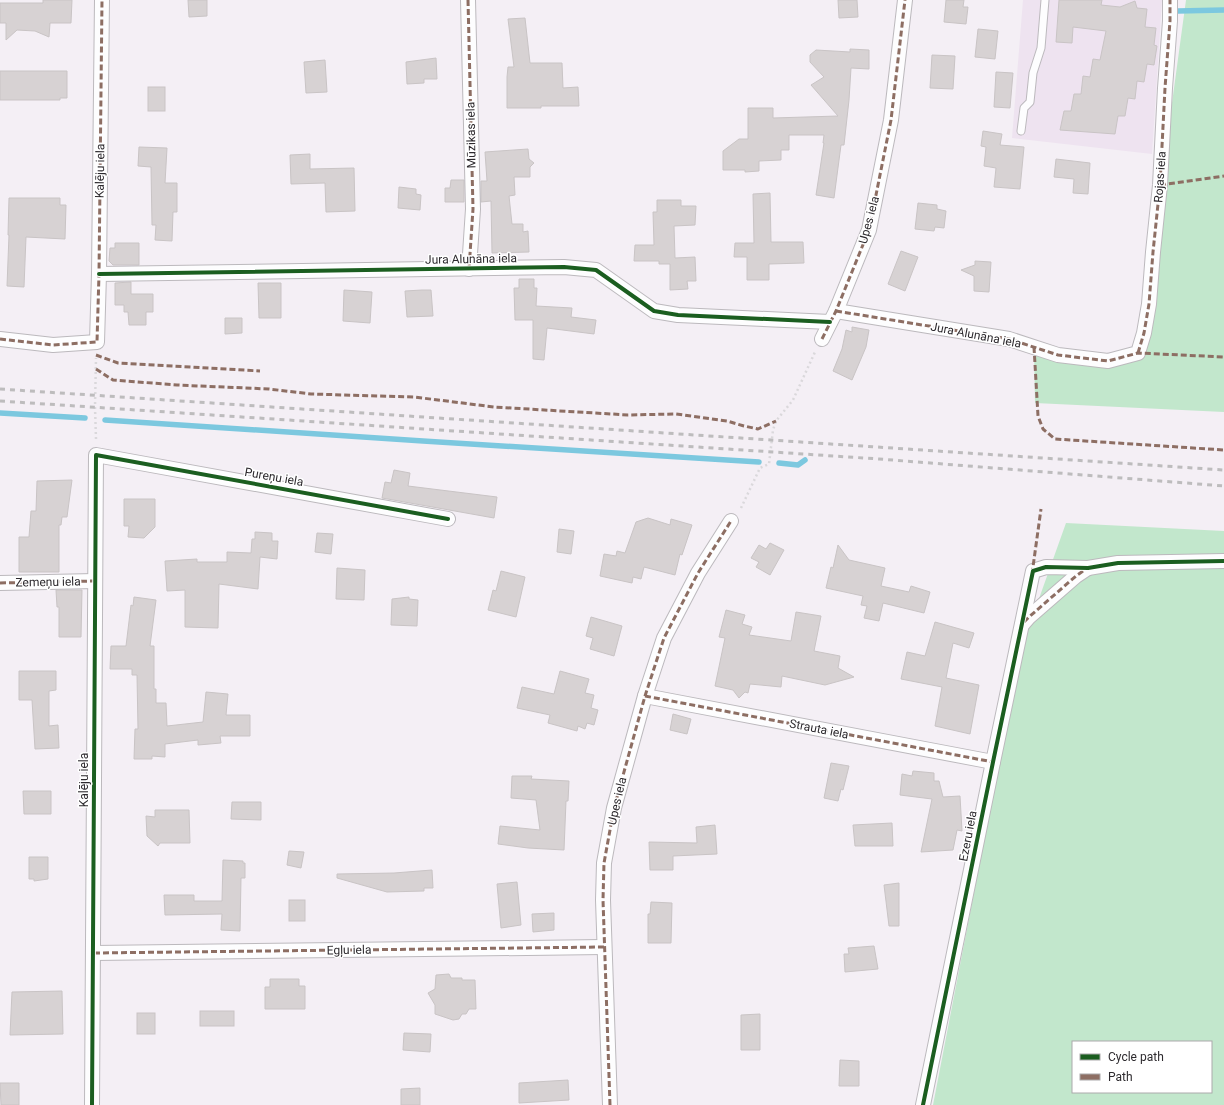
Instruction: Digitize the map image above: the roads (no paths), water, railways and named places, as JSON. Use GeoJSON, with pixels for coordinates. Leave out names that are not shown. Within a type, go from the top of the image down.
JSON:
{"type":"FeatureCollection","features":[{"type":"Feature","properties":{"kind":"street","name":"Kalēju iela"},"geometry":{"type":"LineString","coordinates":[[0,339],[53,345],[97,342],[102,0]]}},
{"type":"Feature","properties":{"kind":"street","name":"Mūzikas iela"},"geometry":{"type":"LineString","coordinates":[[468,0],[473,209],[469,269]]}},
{"type":"Feature","properties":{"kind":"street","name":"Upes iela"},"geometry":{"type":"LineString","coordinates":[[822,339],[869,230],[891,120],[905,0]]}},
{"type":"Feature","properties":{"kind":"street","name":"Rojas iela"},"geometry":{"type":"LineString","coordinates":[[1138,353],[1144,333],[1149,304],[1160,185],[1170,0]]}},
{"type":"Feature","properties":{"kind":"street","name":"Jura Alunāna iela"},"geometry":{"type":"LineString","coordinates":[[99,274],[564,267],[596,270],[654,311],[678,314],[833,316],[1009,339],[1058,355],[1108,361],[1138,353]]}},
{"type":"Feature","properties":{"kind":"street","name":"Kalēju iela"},"geometry":{"type":"LineString","coordinates":[[92,1105],[96,455]]}},
{"type":"Feature","properties":{"kind":"street","name":"Pureņu iela"},"geometry":{"type":"LineString","coordinates":[[96,455],[448,519]]}},
{"type":"Feature","properties":{"kind":"street","name":"Upes iela"},"geometry":{"type":"LineString","coordinates":[[610,1105],[602,900],[604,863],[614,808],[645,696],[664,638],[698,574],[731,521]]}},
{"type":"Feature","properties":{"kind":"street"},"geometry":{"type":"LineString","coordinates":[[1022,625],[1029,617],[1076,576],[1088,568],[1118,563],[1224,561]]}},
{"type":"Feature","properties":{"kind":"street","name":"Ezeru iela"},"geometry":{"type":"LineString","coordinates":[[923,1105],[1033,571],[1046,567],[1088,568]]}},
{"type":"Feature","properties":{"kind":"street","name":"Zemeņu iela"},"geometry":{"type":"LineString","coordinates":[[0,583],[95,580]]}},
{"type":"Feature","properties":{"kind":"street","name":"Strauta iela"},"geometry":{"type":"LineString","coordinates":[[645,696],[993,762]]}},
{"type":"Feature","properties":{"kind":"street","name":"Egļu iela"},"geometry":{"type":"LineString","coordinates":[[94,953],[604,947]]}},
{"type":"Feature","properties":{"kind":"lane"},"geometry":{"type":"LineString","coordinates":[[1021,131],[1024,108],[1030,102],[1033,73],[1041,48],[1045,0]]}},
{"type":"Feature","properties":{"kind":"waterway"},"geometry":{"type":"LineString","coordinates":[[1178,11],[1224,10]]}},
{"type":"Feature","properties":{"kind":"waterway"},"geometry":{"type":"LineString","coordinates":[[0,413],[85,418]]}},
{"type":"Feature","properties":{"kind":"waterway"},"geometry":{"type":"LineString","coordinates":[[105,420],[759,462]]}},
{"type":"Feature","properties":{"kind":"waterway"},"geometry":{"type":"LineString","coordinates":[[779,463],[798,465],[805,460]]}},
{"type":"Feature","properties":{"kind":"railway"},"geometry":{"type":"LineString","coordinates":[[0,389],[1224,470]]}},
{"type":"Feature","properties":{"kind":"railway"},"geometry":{"type":"LineString","coordinates":[[0,401],[879,459],[1224,486]]}}]}
